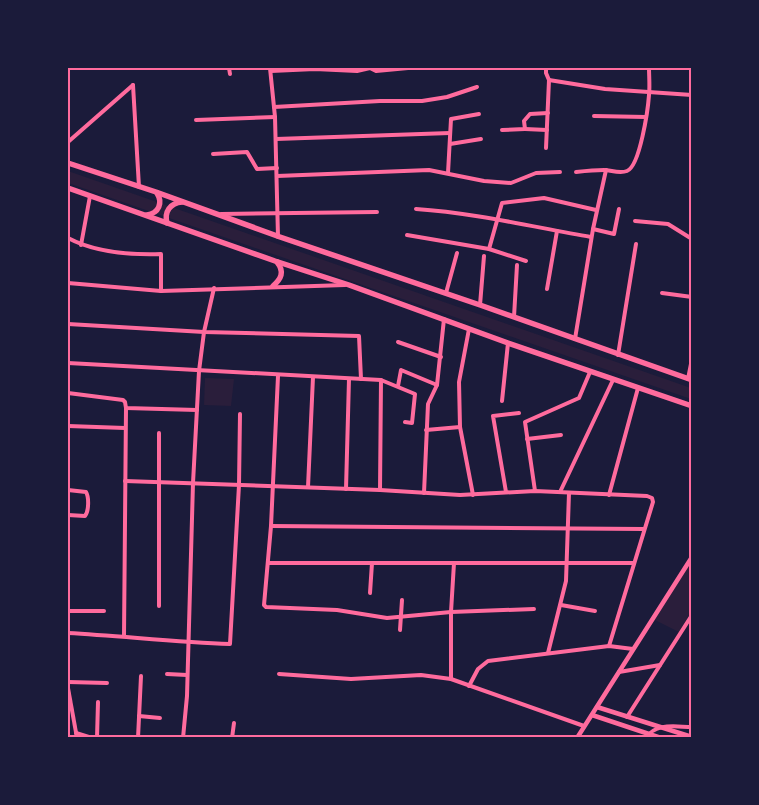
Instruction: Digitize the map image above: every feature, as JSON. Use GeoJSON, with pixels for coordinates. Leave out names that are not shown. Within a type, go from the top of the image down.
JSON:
{"type":"FeatureCollection","features":[{"type":"Feature","properties":{"kind":"main road"},"geometry":{"type":"LineString","coordinates":[[68,163],[690,379]]}},
{"type":"Feature","properties":{"kind":"main road"},"geometry":{"type":"LineString","coordinates":[[68,188],[349,285],[590,372],[692,406]]}},
{"type":"Feature","properties":{"kind":"main road"},"geometry":{"type":"LineString","coordinates":[[145,216],[152,215],[159,207],[160,201],[156,192]]}},
{"type":"Feature","properties":{"kind":"main road"},"geometry":{"type":"LineString","coordinates":[[168,223],[166,217],[169,208],[177,203],[184,203]]}},
{"type":"Feature","properties":{"kind":"main road"},"geometry":{"type":"LineString","coordinates":[[273,286],[282,276],[280,266],[275,261]]}},
{"type":"Feature","properties":{"kind":"street"},"geometry":{"type":"LineString","coordinates":[[229,68],[230,74]]}},
{"type":"Feature","properties":{"kind":"street"},"geometry":{"type":"LineString","coordinates":[[278,237],[275,117],[270,69],[370,68],[376,71],[408,68]]}},
{"type":"Feature","properties":{"kind":"street"},"geometry":{"type":"LineString","coordinates":[[546,68],[549,80],[546,148]]}},
{"type":"Feature","properties":{"kind":"street"},"geometry":{"type":"LineString","coordinates":[[576,172],[606,170],[626,172],[631,169],[635,162],[644,131],[650,93],[649,68]]}},
{"type":"Feature","properties":{"kind":"street"},"geometry":{"type":"LineString","coordinates":[[549,80],[605,89],[692,95]]}},
{"type":"Feature","properties":{"kind":"street"},"geometry":{"type":"LineString","coordinates":[[68,142],[133,85],[139,187]]}},
{"type":"Feature","properties":{"kind":"street"},"geometry":{"type":"LineString","coordinates":[[274,107],[380,101],[422,101],[447,97],[477,87]]}},
{"type":"Feature","properties":{"kind":"street"},"geometry":{"type":"LineString","coordinates":[[525,129],[524,121],[530,114],[548,113]]}},
{"type":"Feature","properties":{"kind":"street"},"geometry":{"type":"LineString","coordinates":[[448,173],[451,119],[479,114]]}},
{"type":"Feature","properties":{"kind":"street"},"geometry":{"type":"LineString","coordinates":[[594,116],[646,117]]}},
{"type":"Feature","properties":{"kind":"street"},"geometry":{"type":"LineString","coordinates":[[196,120],[275,117]]}},
{"type":"Feature","properties":{"kind":"street"},"geometry":{"type":"LineString","coordinates":[[502,130],[547,130]]}},
{"type":"Feature","properties":{"kind":"street"},"geometry":{"type":"LineString","coordinates":[[276,139],[450,133]]}},
{"type":"Feature","properties":{"kind":"street"},"geometry":{"type":"LineString","coordinates":[[450,144],[481,139]]}},
{"type":"Feature","properties":{"kind":"street"},"geometry":{"type":"LineString","coordinates":[[213,154],[247,152],[256,170],[277,168]]}},
{"type":"Feature","properties":{"kind":"street"},"geometry":{"type":"LineString","coordinates":[[277,176],[428,170],[484,181],[511,183],[536,173],[560,172]]}},
{"type":"Feature","properties":{"kind":"street"},"geometry":{"type":"LineString","coordinates":[[575,339],[591,237],[606,170]]}},
{"type":"Feature","properties":{"kind":"street"},"geometry":{"type":"LineString","coordinates":[[81,245],[90,196]]}},
{"type":"Feature","properties":{"kind":"street"},"geometry":{"type":"LineString","coordinates":[[489,249],[502,203],[544,198],[596,210]]}},
{"type":"Feature","properties":{"kind":"street"},"geometry":{"type":"LineString","coordinates":[[416,209],[446,211],[591,237]]}},
{"type":"Feature","properties":{"kind":"street"},"geometry":{"type":"LineString","coordinates":[[593,229],[614,234],[619,209]]}},
{"type":"Feature","properties":{"kind":"street"},"geometry":{"type":"LineString","coordinates":[[219,214],[377,212]]}},
{"type":"Feature","properties":{"kind":"street"},"geometry":{"type":"LineString","coordinates":[[635,221],[668,224],[692,239]]}},
{"type":"Feature","properties":{"kind":"street"},"geometry":{"type":"LineString","coordinates":[[547,289],[557,231]]}},
{"type":"Feature","properties":{"kind":"street"},"geometry":{"type":"LineString","coordinates":[[407,235],[489,249],[526,261]]}},
{"type":"Feature","properties":{"kind":"street"},"geometry":{"type":"LineString","coordinates":[[68,238],[81,245],[131,255],[161,254],[161,291]]}},
{"type":"Feature","properties":{"kind":"street"},"geometry":{"type":"LineString","coordinates":[[618,355],[636,244]]}},
{"type":"Feature","properties":{"kind":"street"},"geometry":{"type":"LineString","coordinates":[[446,293],[457,253]]}},
{"type":"Feature","properties":{"kind":"street"},"geometry":{"type":"LineString","coordinates":[[480,305],[484,256]]}},
{"type":"Feature","properties":{"kind":"street"},"geometry":{"type":"LineString","coordinates":[[514,317],[516,265]]}},
{"type":"Feature","properties":{"kind":"street"},"geometry":{"type":"LineString","coordinates":[[68,284],[161,291],[349,285]]}},
{"type":"Feature","properties":{"kind":"street"},"geometry":{"type":"LineString","coordinates":[[183,738],[188,696],[193,483],[197,410],[204,332],[214,288]]}},
{"type":"Feature","properties":{"kind":"street"},"geometry":{"type":"LineString","coordinates":[[662,293],[692,296]]}},
{"type":"Feature","properties":{"kind":"street"},"geometry":{"type":"LineString","coordinates":[[424,493],[428,404],[437,385],[444,320]]}},
{"type":"Feature","properties":{"kind":"street"},"geometry":{"type":"LineString","coordinates":[[68,324],[204,332],[358,336],[361,380]]}},
{"type":"Feature","properties":{"kind":"street"},"geometry":{"type":"LineString","coordinates":[[469,329],[459,382],[460,427],[472,494]]}},
{"type":"Feature","properties":{"kind":"street"},"geometry":{"type":"LineString","coordinates":[[398,342],[441,357]]}},
{"type":"Feature","properties":{"kind":"street"},"geometry":{"type":"LineString","coordinates":[[502,400],[508,343]]}},
{"type":"Feature","properties":{"kind":"street"},"geometry":{"type":"LineString","coordinates":[[690,379],[692,359]]}},
{"type":"Feature","properties":{"kind":"street"},"geometry":{"type":"LineString","coordinates":[[68,363],[278,376],[381,380],[415,394],[412,423],[405,422]]}},
{"type":"Feature","properties":{"kind":"street"},"geometry":{"type":"LineString","coordinates":[[398,386],[401,370],[437,385]]}},
{"type":"Feature","properties":{"kind":"street"},"geometry":{"type":"LineString","coordinates":[[535,491],[525,422],[579,398],[590,372]]}},
{"type":"Feature","properties":{"kind":"street"},"geometry":{"type":"LineString","coordinates":[[278,376],[272,486],[272,526],[264,605],[269,609],[337,610],[387,618],[451,612],[534,609]]}},
{"type":"Feature","properties":{"kind":"street"},"geometry":{"type":"LineString","coordinates":[[308,487],[313,377]]}},
{"type":"Feature","properties":{"kind":"street"},"geometry":{"type":"LineString","coordinates":[[346,489],[349,379]]}},
{"type":"Feature","properties":{"kind":"street"},"geometry":{"type":"LineString","coordinates":[[380,490],[381,380]]}},
{"type":"Feature","properties":{"kind":"street"},"geometry":{"type":"LineString","coordinates":[[560,492],[613,380]]}},
{"type":"Feature","properties":{"kind":"street"},"geometry":{"type":"LineString","coordinates":[[609,495],[638,388]]}},
{"type":"Feature","properties":{"kind":"street"},"geometry":{"type":"LineString","coordinates":[[68,392],[123,400],[125,402],[124,636]]}},
{"type":"Feature","properties":{"kind":"street"},"geometry":{"type":"LineString","coordinates":[[126,408],[197,410]]}},
{"type":"Feature","properties":{"kind":"street"},"geometry":{"type":"LineString","coordinates":[[506,492],[493,416],[518,413]]}},
{"type":"Feature","properties":{"kind":"street"},"geometry":{"type":"LineString","coordinates":[[68,632],[230,644],[239,485],[240,414]]}},
{"type":"Feature","properties":{"kind":"street"},"geometry":{"type":"LineString","coordinates":[[68,426],[124,428]]}},
{"type":"Feature","properties":{"kind":"street"},"geometry":{"type":"LineString","coordinates":[[426,430],[460,427]]}},
{"type":"Feature","properties":{"kind":"street"},"geometry":{"type":"LineString","coordinates":[[158,606],[159,433]]}},
{"type":"Feature","properties":{"kind":"street"},"geometry":{"type":"LineString","coordinates":[[527,439],[561,435]]}},
{"type":"Feature","properties":{"kind":"street"},"geometry":{"type":"LineString","coordinates":[[125,481],[424,493],[472,494],[535,491],[647,496],[652,498],[653,502],[609,646]]}},
{"type":"Feature","properties":{"kind":"street"},"geometry":{"type":"LineString","coordinates":[[68,490],[83,491],[88,495],[87,514],[85,516],[68,516]]}},
{"type":"Feature","properties":{"kind":"street"},"geometry":{"type":"LineString","coordinates":[[548,653],[566,581],[569,493]]}},
{"type":"Feature","properties":{"kind":"street"},"geometry":{"type":"LineString","coordinates":[[272,526],[644,529]]}},
{"type":"Feature","properties":{"kind":"street"},"geometry":{"type":"LineString","coordinates":[[577,738],[692,558]]}},
{"type":"Feature","properties":{"kind":"street"},"geometry":{"type":"LineString","coordinates":[[268,563],[634,563]]}},
{"type":"Feature","properties":{"kind":"street"},"geometry":{"type":"LineString","coordinates":[[370,593],[372,563]]}},
{"type":"Feature","properties":{"kind":"street"},"geometry":{"type":"LineString","coordinates":[[451,679],[451,612],[454,563]]}},
{"type":"Feature","properties":{"kind":"street"},"geometry":{"type":"LineString","coordinates":[[400,630],[402,600]]}},
{"type":"Feature","properties":{"kind":"street"},"geometry":{"type":"LineString","coordinates":[[561,605],[595,611]]}},
{"type":"Feature","properties":{"kind":"street"},"geometry":{"type":"LineString","coordinates":[[68,611],[104,611]]}},
{"type":"Feature","properties":{"kind":"street"},"geometry":{"type":"LineString","coordinates":[[627,717],[692,615]]}},
{"type":"Feature","properties":{"kind":"street"},"geometry":{"type":"LineString","coordinates":[[469,686],[478,669],[488,661],[609,646],[633,649]]}},
{"type":"Feature","properties":{"kind":"street"},"geometry":{"type":"LineString","coordinates":[[619,672],[660,665]]}},
{"type":"Feature","properties":{"kind":"street"},"geometry":{"type":"LineString","coordinates":[[167,674],[187,675]]}},
{"type":"Feature","properties":{"kind":"street"},"geometry":{"type":"LineString","coordinates":[[279,674],[351,678],[421,675],[451,679],[584,726]]}},
{"type":"Feature","properties":{"kind":"street"},"geometry":{"type":"LineString","coordinates":[[138,738],[141,676]]}},
{"type":"Feature","properties":{"kind":"street"},"geometry":{"type":"LineString","coordinates":[[68,682],[106,683]]}},
{"type":"Feature","properties":{"kind":"street"},"geometry":{"type":"LineString","coordinates":[[68,688],[76,735],[92,738]]}},
{"type":"Feature","properties":{"kind":"street"},"geometry":{"type":"LineString","coordinates":[[97,738],[98,702]]}},
{"type":"Feature","properties":{"kind":"street"},"geometry":{"type":"LineString","coordinates":[[597,707],[692,737]]}},
{"type":"Feature","properties":{"kind":"street"},"geometry":{"type":"LineString","coordinates":[[592,715],[647,735],[661,738]]}},
{"type":"Feature","properties":{"kind":"street"},"geometry":{"type":"LineString","coordinates":[[139,716],[160,718]]}},
{"type":"Feature","properties":{"kind":"street"},"geometry":{"type":"LineString","coordinates":[[232,738],[234,723]]}},
{"type":"Feature","properties":{"kind":"street"},"geometry":{"type":"LineString","coordinates":[[647,735],[659,726],[692,728]]}},
{"type":"Feature","properties":{"kind":"shaded area"},"geometry":{"type":"Polygon","coordinates":[[[68,171],[691,388],[691,399],[68,183],[68,171]]]}},
{"type":"Feature","properties":{"kind":"shaded area"},"geometry":{"type":"Polygon","coordinates":[[[205,378],[234,379],[231,406],[204,405],[205,378]]]}},
{"type":"Feature","properties":{"kind":"shaded area"},"geometry":{"type":"Polygon","coordinates":[[[691,557],[691,612],[679,632],[653,619],[691,557]]]}}]}
